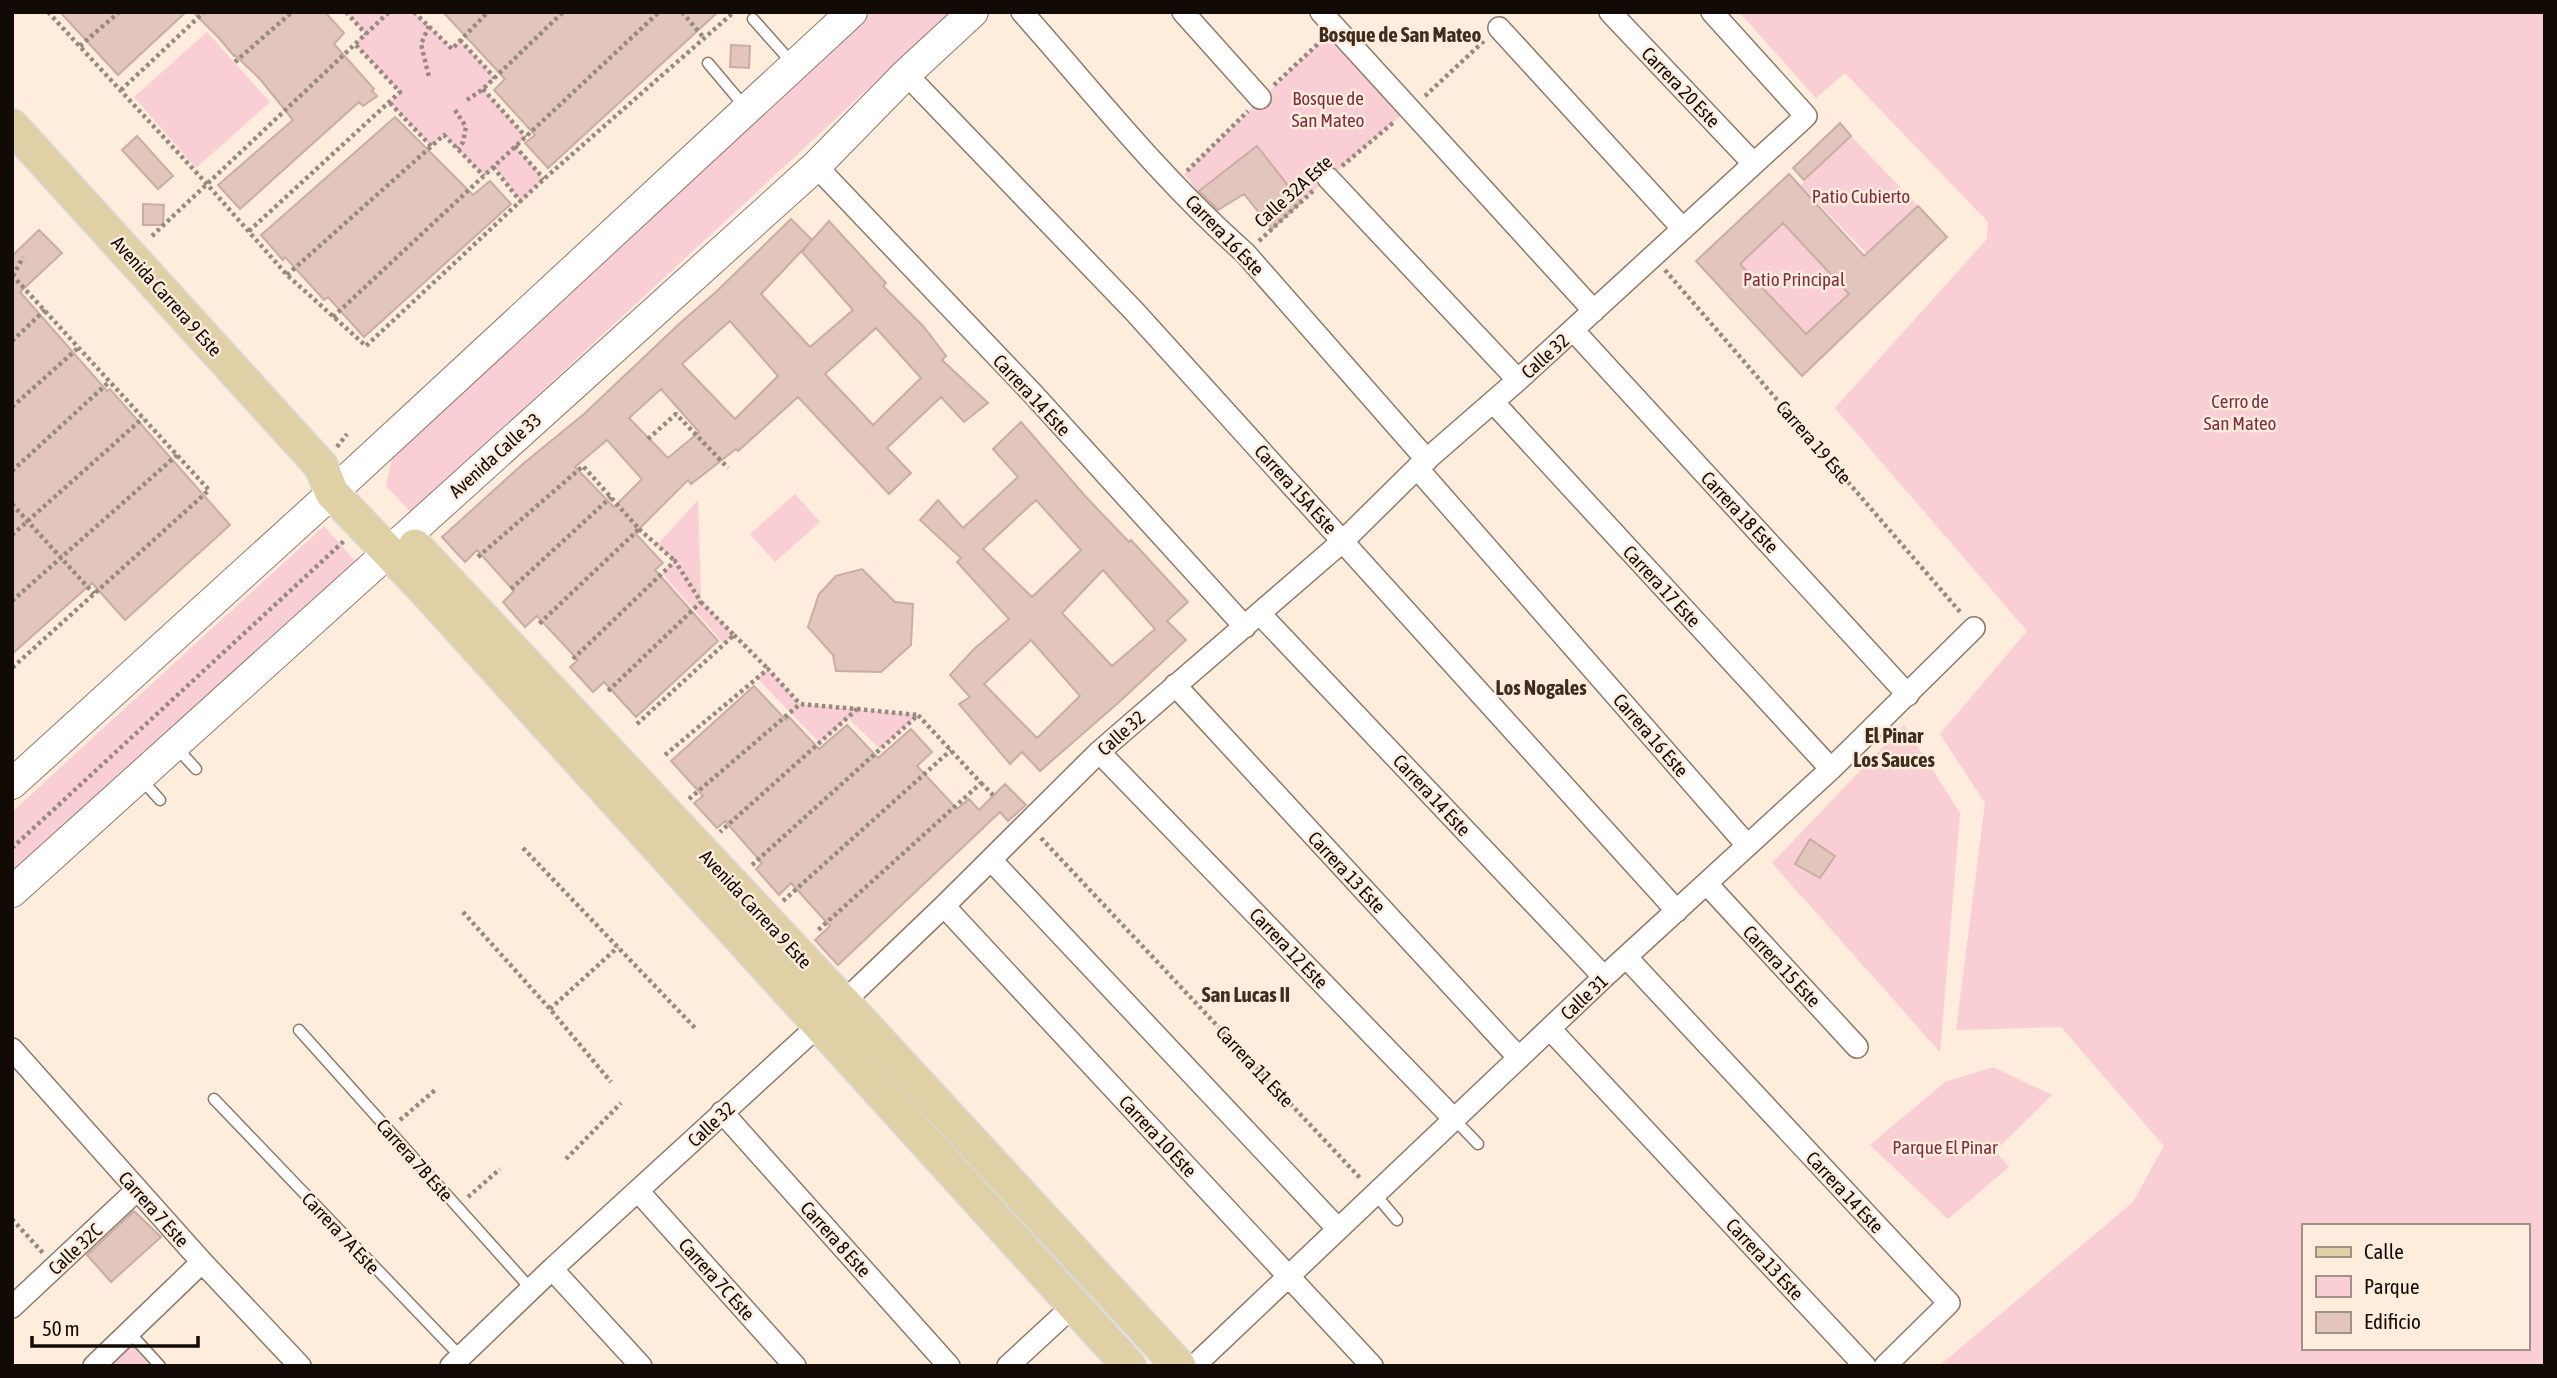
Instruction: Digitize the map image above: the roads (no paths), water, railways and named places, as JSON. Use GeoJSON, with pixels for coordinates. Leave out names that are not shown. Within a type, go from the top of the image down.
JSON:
{"type":"FeatureCollection","features":[{"type":"Feature","properties":{"kind":"main road","name":"Avenida Carrera 9 Este"},"geometry":{"type":"LineString","coordinates":[[12,126],[334,479],[843,1002],[1179,1366]]}},
{"type":"Feature","properties":{"kind":"main road","name":"Avenida Carrera 9 Este"},"geometry":{"type":"LineString","coordinates":[[334,479],[362,524],[396,543],[819,1024],[1129,1366]]}},
{"type":"Feature","properties":{"kind":"street"},"geometry":{"type":"LineString","coordinates":[[12,784],[334,479],[852,12]]}},
{"type":"Feature","properties":{"kind":"street","name":"Avenida Calle 33"},"geometry":{"type":"LineString","coordinates":[[12,892],[816,166],[906,74],[973,12]]}},
{"type":"Feature","properties":{"kind":"street","name":"Carrera 16 Este"},"geometry":{"type":"LineString","coordinates":[[1022,12],[1175,184],[1245,253],[1747,845]]}},
{"type":"Feature","properties":{"kind":"street"},"geometry":{"type":"LineString","coordinates":[[1183,12],[1260,98]]}},
{"type":"Feature","properties":{"kind":"street"},"geometry":{"type":"LineString","coordinates":[[1321,12],[1594,312]]}},
{"type":"Feature","properties":{"kind":"street","name":"Carrera 20 Este"},"geometry":{"type":"LineString","coordinates":[[1610,12],[1753,163]]}},
{"type":"Feature","properties":{"kind":"street","name":"Calle 32"},"geometry":{"type":"LineString","coordinates":[[460,1363],[531,1289],[843,1002],[1100,752],[1343,541],[1422,464],[1594,312],[1806,116],[1712,12]]}},
{"type":"Feature","properties":{"kind":"street"},"geometry":{"type":"LineString","coordinates":[[1499,28],[1683,229]]}},
{"type":"Feature","properties":{"kind":"street","name":"Carrera 15A Este"},"geometry":{"type":"LineString","coordinates":[[906,74],[1134,311],[1677,911]]}},
{"type":"Feature","properties":{"kind":"street","name":"Carrera 14 Este"},"geometry":{"type":"LineString","coordinates":[[816,166],[1034,396],[1604,977]]}},
{"type":"Feature","properties":{"kind":"street"},"geometry":{"type":"LineString","coordinates":[[1328,178],[1518,380]]}},
{"type":"Feature","properties":{"kind":"street","name":"Carrera 18 Este"},"geometry":{"type":"LineString","coordinates":[[1573,330],[1908,695]]}},
{"type":"Feature","properties":{"kind":"street","name":"Carrera 17 Este"},"geometry":{"type":"LineString","coordinates":[[1493,402],[1830,769]]}},
{"type":"Feature","properties":{"kind":"street","name":"Calle 31"},"geometry":{"type":"LineString","coordinates":[[1194,1366],[1604,977],[1830,769],[1974,628]]}},
{"type":"Feature","properties":{"kind":"street","name":"Carrera 13 Este"},"geometry":{"type":"LineString","coordinates":[[1175,685],[1519,1058]]}},
{"type":"Feature","properties":{"kind":"street","name":"Carrera 12 Este"},"geometry":{"type":"LineString","coordinates":[[1100,752],[1454,1119]]}},
{"type":"Feature","properties":{"kind":"street"},"geometry":{"type":"LineString","coordinates":[[991,860],[1338,1229]]}},
{"type":"Feature","properties":{"kind":"street","name":"Carrera 15 Este"},"geometry":{"type":"LineString","coordinates":[[1707,884],[1857,1047]]}},
{"type":"Feature","properties":{"kind":"street","name":"Carrera 10 Este"},"geometry":{"type":"LineString","coordinates":[[944,906],[1372,1366]]}},
{"type":"Feature","properties":{"kind":"street","name":"Carrera 14 Este"},"geometry":{"type":"LineString","coordinates":[[1626,958],[1949,1303],[1885,1366]]}},
{"type":"Feature","properties":{"kind":"street","name":"Carrera 13 Este"},"geometry":{"type":"LineString","coordinates":[[1550,1029],[1865,1366]]}},
{"type":"Feature","properties":{"kind":"street","name":"Carrera 7 Este"},"geometry":{"type":"LineString","coordinates":[[12,1049],[202,1262],[299,1365]]}},
{"type":"Feature","properties":{"kind":"street","name":"Carrera 8 Este"},"geometry":{"type":"LineString","coordinates":[[722,1112],[949,1366]]}},
{"type":"Feature","properties":{"kind":"street","name":"Calle 32C"},"geometry":{"type":"LineString","coordinates":[[12,1307],[137,1190]]}},
{"type":"Feature","properties":{"kind":"street","name":"Carrera 7C Este"},"geometry":{"type":"LineString","coordinates":[[638,1191],[795,1366]]}},
{"type":"Feature","properties":{"kind":"street"},"geometry":{"type":"LineString","coordinates":[[93,1366],[202,1262]]}},
{"type":"Feature","properties":{"kind":"street"},"geometry":{"type":"LineString","coordinates":[[552,1269],[641,1366]]}},
{"type":"Feature","properties":{"kind":"street"},"geometry":{"type":"LineString","coordinates":[[1008,1366],[1073,1306]]}},
{"type":"Feature","properties":{"kind":"lane"},"geometry":{"type":"LineString","coordinates":[[753,19],[794,65]]}},
{"type":"Feature","properties":{"kind":"lane"},"geometry":{"type":"LineString","coordinates":[[708,63],[746,109]]}},
{"type":"Feature","properties":{"kind":"lane"},"geometry":{"type":"LineString","coordinates":[[174,744],[195,769]]}},
{"type":"Feature","properties":{"kind":"lane"},"geometry":{"type":"LineString","coordinates":[[139,777],[160,800]]}},
{"type":"Feature","properties":{"kind":"lane","name":"Carrera 7B Este"},"geometry":{"type":"LineString","coordinates":[[299,1030],[531,1289]]}},
{"type":"Feature","properties":{"kind":"lane","name":"Carrera 7A Este"},"geometry":{"type":"LineString","coordinates":[[214,1099],[460,1363]]}},
{"type":"Feature","properties":{"kind":"lane","name":"Carrera 12 Este"},"geometry":{"type":"LineString","coordinates":[[1454,1119],[1478,1144]]}},
{"type":"Feature","properties":{"kind":"lane"},"geometry":{"type":"LineString","coordinates":[[1375,1194],[1397,1220]]}},
{"type":"Feature","properties":{"kind":"lane"},"geometry":{"type":"LineString","coordinates":[[129,1332],[160,1366]]}},
{"type":"Feature","properties":{"kind":"district","name":"Bosque de San Mateo"},"geometry":{"type":"Point","coordinates":[1400,34]}},
{"type":"Feature","properties":{"kind":"district","name":"Los Nogales"},"geometry":{"type":"Point","coordinates":[1541,687]}},
{"type":"Feature","properties":{"kind":"district","name":"El Pinar Los Sauces"},"geometry":{"type":"Point","coordinates":[1894,747]}},
{"type":"Feature","properties":{"kind":"district","name":"San Lucas II"},"geometry":{"type":"Point","coordinates":[1246,994]}},
{"type":"Feature","properties":{"kind":"park label","name":"Patio Cubierto"},"geometry":{"type":"Point","coordinates":[1861,196]}},
{"type":"Feature","properties":{"kind":"park label","name":"Patio Principal"},"geometry":{"type":"Point","coordinates":[1794,279]}},
{"type":"Feature","properties":{"kind":"park label","name":"Cerro de San Mateo"},"geometry":{"type":"Point","coordinates":[2240,412]}},
{"type":"Feature","properties":{"kind":"park label","name":"Parque El Pinar"},"geometry":{"type":"Point","coordinates":[1945,1147]}}]}
